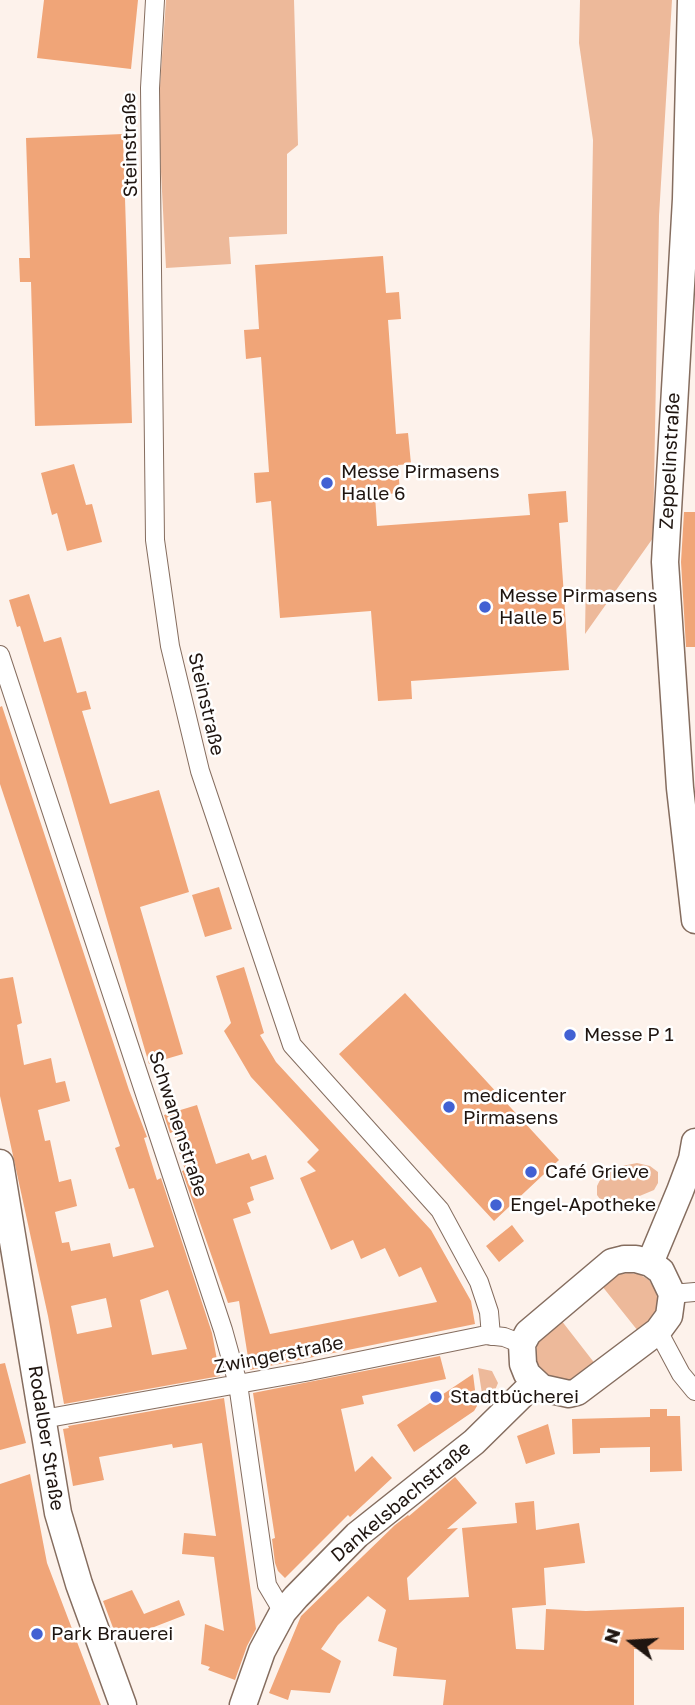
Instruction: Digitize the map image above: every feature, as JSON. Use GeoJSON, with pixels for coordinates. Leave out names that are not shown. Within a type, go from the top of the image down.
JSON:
{"type":"FeatureCollection","features":[{"type":"Feature","properties":{"kind":"street","name":"Steinstraße"},"geometry":{"type":"LineString","coordinates":[[155,0],[150,88],[155,540],[170,646],[200,771],[292,1045],[440,1210],[479,1282],[489,1312],[491,1336]]}},
{"type":"Feature","properties":{"kind":"street","name":"Zeppelinstraße"},"geometry":{"type":"LineString","coordinates":[[691,0],[686,199],[665,562],[680,788],[695,920]]}},
{"type":"Feature","properties":{"kind":"street","name":"Schwanenstraße"},"geometry":{"type":"LineString","coordinates":[[0,655],[215,1304],[238,1384],[267,1585],[284,1612]]}},
{"type":"Feature","properties":{"kind":"street"},"geometry":{"type":"LineString","coordinates":[[650,1264],[692,1159],[695,1142]]}},
{"type":"Feature","properties":{"kind":"street","name":"Rodalber Straße"},"geometry":{"type":"LineString","coordinates":[[0,1163],[58,1513],[65,1542],[124,1705]]}},
{"type":"Feature","properties":{"kind":"street"},"geometry":{"type":"LineString","coordinates":[[636,1259],[650,1264],[684,1293],[658,1331],[578,1392],[569,1394],[553,1391],[535,1382],[527,1374],[523,1364],[522,1344],[533,1328],[612,1262],[636,1259]]}},
{"type":"Feature","properties":{"kind":"street"},"geometry":{"type":"LineString","coordinates":[[658,1331],[681,1374],[695,1391]]}},
{"type":"Feature","properties":{"kind":"street","name":"Zwingerstraße"},"geometry":{"type":"LineString","coordinates":[[43,1419],[491,1336],[522,1344]]}},
{"type":"Feature","properties":{"kind":"street","name":"Dankelsbachstraße"},"geometry":{"type":"LineString","coordinates":[[243,1705],[262,1651],[284,1612],[356,1535],[474,1442],[535,1382]]}},
{"type":"Feature","properties":{"kind":"shaded area"},"geometry":{"type":"Polygon","coordinates":[[[166,0],[294,0],[298,145],[287,154],[287,234],[229,237],[231,264],[166,268],[158,114],[166,0]]]}},
{"type":"Feature","properties":{"kind":"shaded area"},"geometry":{"type":"Polygon","coordinates":[[[580,0],[672,0],[659,216],[653,538],[585,634],[593,140],[579,43],[580,0]]]}},
{"type":"Feature","properties":{"kind":"shaded area"},"geometry":{"type":"Polygon","coordinates":[[[637,1163],[650,1166],[658,1172],[658,1183],[654,1190],[618,1205],[602,1202],[597,1195],[597,1186],[602,1176],[612,1168],[637,1163]]]}},
{"type":"Feature","properties":{"kind":"shaded area"},"geometry":{"type":"Polygon","coordinates":[[[619,1274],[639,1274],[649,1280],[656,1291],[658,1302],[655,1314],[638,1331],[602,1286],[619,1274]]]}},
{"type":"Feature","properties":{"kind":"shaded area"},"geometry":{"type":"Polygon","coordinates":[[[561,1320],[596,1365],[570,1382],[552,1380],[539,1368],[535,1358],[538,1341],[561,1320]]]}},
{"type":"Feature","properties":{"kind":"shaded area"},"geometry":{"type":"Polygon","coordinates":[[[478,1368],[492,1371],[498,1383],[493,1395],[483,1400],[478,1368]]]}},
{"type":"Feature","properties":{"kind":"building"},"geometry":{"type":"Polygon","coordinates":[[[44,0],[138,0],[131,69],[37,58],[44,0]]]}},
{"type":"Feature","properties":{"kind":"building"},"geometry":{"type":"Polygon","coordinates":[[[123,134],[132,423],[35,426],[31,282],[20,282],[19,258],[30,258],[26,138],[123,134]]]}},
{"type":"Feature","properties":{"kind":"building","name":"Messe Pirmasens Halle 6"},"geometry":{"type":"Polygon","coordinates":[[[383,256],[386,293],[399,292],[401,319],[388,320],[396,434],[408,433],[411,464],[398,465],[400,493],[375,495],[377,526],[530,515],[528,494],[566,491],[568,522],[559,523],[569,670],[411,681],[412,699],[378,701],[371,611],[280,618],[271,501],[256,503],[254,473],[269,472],[261,357],[246,359],[244,330],[259,329],[255,265],[383,256]]]}},
{"type":"Feature","properties":{"kind":"building"},"geometry":{"type":"Polygon","coordinates":[[[74,464],[86,505],[92,504],[102,542],[67,551],[57,513],[52,515],[41,473],[74,464]]]}},
{"type":"Feature","properties":{"kind":"building"},"geometry":{"type":"Polygon","coordinates":[[[684,512],[695,512],[695,647],[686,647],[681,562],[684,512]]]}},
{"type":"Feature","properties":{"kind":"building"},"geometry":{"type":"Polygon","coordinates":[[[29,594],[44,642],[61,637],[77,693],[86,691],[91,709],[82,711],[110,804],[159,790],[189,892],[140,907],[183,1054],[149,1064],[20,626],[17,627],[9,600],[29,594]]]}},
{"type":"Feature","properties":{"kind":"building"},"geometry":{"type":"Polygon","coordinates":[[[2,706],[147,1137],[144,1138],[157,1180],[161,1178],[212,1333],[220,1376],[64,1404],[48,1316],[0,1096],[0,979],[13,977],[22,1023],[17,1025],[24,1065],[51,1058],[56,1083],[65,1081],[70,1101],[38,1110],[45,1141],[50,1140],[59,1182],[71,1179],[77,1206],[55,1212],[62,1243],[69,1242],[71,1251],[110,1243],[113,1257],[154,1247],[134,1188],[129,1189],[115,1148],[120,1146],[0,784],[2,706]],[[168,1290],[140,1300],[152,1355],[187,1349],[168,1290]],[[106,1298],[71,1306],[77,1334],[112,1327],[106,1298]]]}},
{"type":"Feature","properties":{"kind":"building"},"geometry":{"type":"Polygon","coordinates":[[[219,887],[232,929],[205,937],[192,895],[219,887]]]}},
{"type":"Feature","properties":{"kind":"building"},"geometry":{"type":"Polygon","coordinates":[[[244,967],[264,1033],[260,1035],[276,1062],[431,1230],[471,1301],[475,1324],[250,1370],[239,1301],[228,1303],[182,1171],[185,1170],[173,1132],[170,1133],[164,1115],[197,1105],[216,1164],[249,1153],[252,1160],[266,1155],[274,1179],[250,1187],[254,1200],[247,1203],[251,1213],[233,1219],[270,1334],[437,1302],[421,1267],[399,1277],[385,1248],[361,1259],[353,1240],[331,1250],[300,1178],[316,1171],[307,1162],[319,1150],[251,1077],[224,1031],[231,1023],[216,976],[244,967]]]}},
{"type":"Feature","properties":{"kind":"building","name":"medicenter Pirmasens"},"geometry":{"type":"Polygon","coordinates":[[[405,993],[559,1160],[494,1221],[339,1054],[405,993]]]}},
{"type":"Feature","properties":{"kind":"building"},"geometry":{"type":"Polygon","coordinates":[[[512,1225],[524,1241],[499,1262],[486,1246],[512,1225]]]}},
{"type":"Feature","properties":{"kind":"building"},"geometry":{"type":"Polygon","coordinates":[[[440,1356],[446,1379],[362,1396],[364,1404],[341,1409],[355,1472],[372,1456],[392,1478],[350,1517],[348,1515],[285,1578],[275,1563],[272,1539],[275,1538],[253,1393],[440,1356]]]}},
{"type":"Feature","properties":{"kind":"building"},"geometry":{"type":"Polygon","coordinates":[[[5,1363],[26,1443],[0,1450],[0,1364],[5,1363]]]}},
{"type":"Feature","properties":{"kind":"building"},"geometry":{"type":"Polygon","coordinates":[[[473,1374],[477,1406],[474,1411],[414,1452],[397,1425],[473,1374]]]}},
{"type":"Feature","properties":{"kind":"building"},"geometry":{"type":"Polygon","coordinates":[[[224,1398],[256,1629],[235,1680],[208,1670],[210,1667],[201,1664],[205,1624],[224,1631],[214,1557],[182,1554],[184,1533],[216,1536],[202,1443],[173,1448],[172,1444],[99,1457],[104,1480],[73,1486],[63,1429],[224,1398]]]}},
{"type":"Feature","properties":{"kind":"building"},"geometry":{"type":"Polygon","coordinates":[[[650,1409],[667,1409],[667,1416],[680,1416],[682,1471],[650,1472],[650,1447],[600,1448],[600,1453],[573,1454],[572,1419],[650,1417],[650,1409]]]}},
{"type":"Feature","properties":{"kind":"building"},"geometry":{"type":"Polygon","coordinates":[[[548,1424],[555,1454],[526,1464],[517,1436],[548,1424]]]}},
{"type":"Feature","properties":{"kind":"building","name":"Park Brauerei"},"geometry":{"type":"Polygon","coordinates":[[[30,1474],[47,1563],[101,1705],[0,1705],[0,1484],[30,1474]]]}},
{"type":"Feature","properties":{"kind":"building"},"geometry":{"type":"Polygon","coordinates":[[[455,1477],[477,1503],[447,1529],[458,1528],[407,1578],[409,1600],[469,1597],[462,1528],[517,1523],[515,1503],[534,1501],[536,1530],[579,1523],[585,1563],[544,1568],[546,1605],[512,1608],[516,1649],[544,1650],[546,1609],[586,1611],[684,1607],[684,1650],[634,1649],[634,1705],[443,1705],[446,1680],[393,1676],[397,1648],[378,1641],[386,1610],[368,1596],[338,1625],[321,1649],[341,1661],[330,1693],[291,1690],[288,1700],[269,1693],[301,1616],[395,1525],[455,1477]]]}},
{"type":"Feature","properties":{"kind":"building"},"geometry":{"type":"Polygon","coordinates":[[[132,1590],[144,1614],[179,1600],[185,1615],[118,1641],[103,1601],[132,1590]]]}},
{"type":"Feature","properties":{"kind":"place","name":"Messe Pirmasens Halle 6"},"geometry":{"type":"Point","coordinates":[327,483]}},
{"type":"Feature","properties":{"kind":"place","name":"Messe Pirmasens Halle 5"},"geometry":{"type":"Point","coordinates":[485,607]}},
{"type":"Feature","properties":{"kind":"place","name":"Messe P 1"},"geometry":{"type":"Point","coordinates":[570,1035]}},
{"type":"Feature","properties":{"kind":"place","name":"medicenter Pirmasens"},"geometry":{"type":"Point","coordinates":[449,1107]}},
{"type":"Feature","properties":{"kind":"place","name":"Café Grieve"},"geometry":{"type":"Point","coordinates":[531,1172]}},
{"type":"Feature","properties":{"kind":"place","name":"Engel-Apotheke"},"geometry":{"type":"Point","coordinates":[496,1205]}},
{"type":"Feature","properties":{"kind":"place","name":"Stadtbücherei"},"geometry":{"type":"Point","coordinates":[436,1397]}},
{"type":"Feature","properties":{"kind":"place","name":"Park Brauerei"},"geometry":{"type":"Point","coordinates":[37,1634]}}]}
